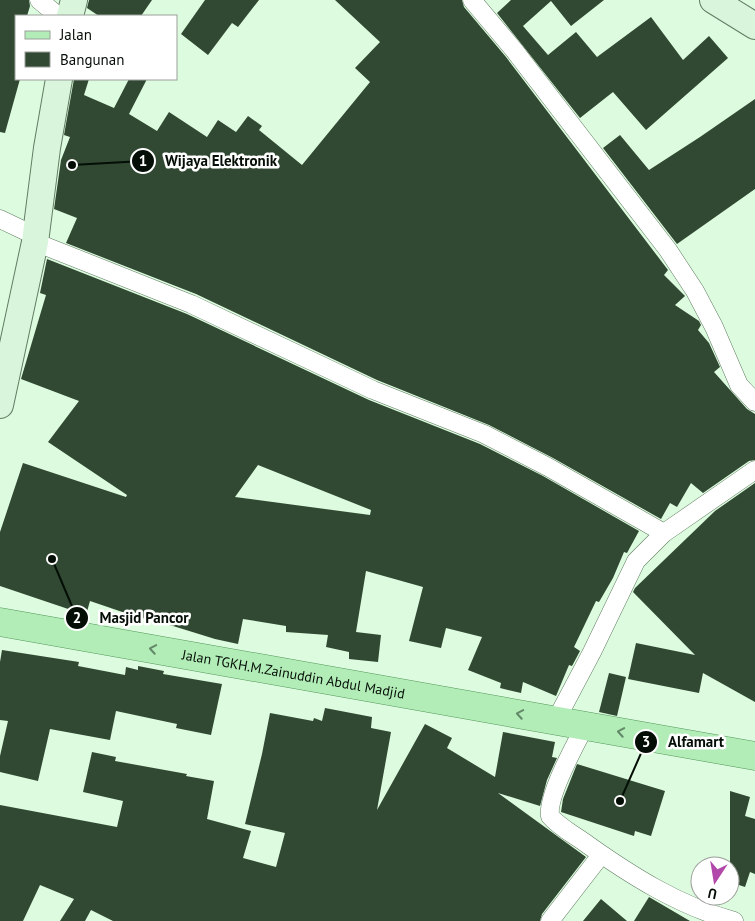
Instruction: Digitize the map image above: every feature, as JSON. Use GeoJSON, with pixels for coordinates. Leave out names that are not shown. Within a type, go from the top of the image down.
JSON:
{"type":"FeatureCollection","features":[{"type":"Feature","properties":{"kind":"main road"},"geometry":{"type":"LineString","coordinates":[[722,2],[755,26]]}},
{"type":"Feature","properties":{"kind":"main road"},"geometry":{"type":"LineString","coordinates":[[0,405],[30,237],[46,80]]}},
{"type":"Feature","properties":{"kind":"main road"},"geometry":{"type":"LineString","coordinates":[[40,147],[59,80]]}},
{"type":"Feature","properties":{"kind":"main road"},"geometry":{"type":"LineString","coordinates":[[0,340],[30,237]]}},
{"type":"Feature","properties":{"kind":"main road","name":"Jalan TGKH.M.Zainuddin Abdul Madjid"},"geometry":{"type":"LineString","coordinates":[[0,622],[755,756]]}},
{"type":"Feature","properties":{"kind":"street"},"geometry":{"type":"LineString","coordinates":[[472,0],[514,50],[668,250],[696,291],[739,385],[755,402]]}},
{"type":"Feature","properties":{"kind":"street"},"geometry":{"type":"LineString","coordinates":[[0,219],[30,237],[191,304],[374,390],[484,434],[548,467],[664,533]]}},
{"type":"Feature","properties":{"kind":"street"},"geometry":{"type":"LineString","coordinates":[[556,720],[592,652],[636,561],[664,533],[755,470]]}},
{"type":"Feature","properties":{"kind":"street"},"geometry":{"type":"LineString","coordinates":[[585,726],[553,796],[550,816],[601,855],[665,894],[716,916],[734,921]]}},
{"type":"Feature","properties":{"kind":"street"},"geometry":{"type":"LineString","coordinates":[[550,921],[601,855]]}},
{"type":"Feature","properties":{"kind":"building"},"geometry":{"type":"Polygon","coordinates":[[[0,0],[29,0],[30,6],[27,15],[15,15],[15,80],[20,80],[5,133],[0,132],[0,0]]]}},
{"type":"Feature","properties":{"kind":"building"},"geometry":{"type":"Polygon","coordinates":[[[89,0],[152,0],[142,15],[98,15],[87,8],[89,0]]]}},
{"type":"Feature","properties":{"kind":"building"},"geometry":{"type":"Polygon","coordinates":[[[205,0],[259,0],[238,27],[232,23],[208,55],[181,34],[205,0]]]}},
{"type":"Feature","properties":{"kind":"building"},"geometry":{"type":"Polygon","coordinates":[[[335,0],[462,0],[464,7],[506,57],[668,270],[664,275],[685,296],[675,305],[699,321],[701,325],[698,330],[709,343],[720,367],[714,372],[747,409],[755,414],[755,460],[749,461],[703,493],[691,483],[677,507],[670,503],[661,519],[553,458],[489,425],[377,380],[196,294],[66,243],[77,218],[54,209],[61,160],[70,137],[64,135],[74,80],[89,80],[84,95],[114,108],[128,80],[146,80],[129,114],[157,131],[169,112],[207,137],[218,120],[236,132],[248,116],[262,126],[259,130],[302,165],[370,82],[355,68],[380,42],[335,0]]]}},
{"type":"Feature","properties":{"kind":"building"},"geometry":{"type":"Polygon","coordinates":[[[511,0],[604,0],[571,26],[551,1],[523,26],[548,55],[576,32],[597,57],[651,17],[683,60],[709,36],[728,58],[646,130],[613,92],[580,118],[497,13],[511,0]]]}},
{"type":"Feature","properties":{"kind":"building"},"geometry":{"type":"Polygon","coordinates":[[[755,99],[755,189],[677,244],[603,148],[620,135],[649,170],[755,99]]]}},
{"type":"Feature","properties":{"kind":"building"},"geometry":{"type":"Polygon","coordinates":[[[47,259],[187,314],[369,400],[480,444],[543,476],[639,531],[627,553],[624,552],[613,578],[599,602],[596,601],[574,647],[580,651],[572,666],[569,665],[556,696],[523,682],[521,693],[500,688],[501,683],[468,670],[482,637],[446,628],[441,648],[409,641],[423,587],[366,571],[356,632],[381,635],[378,662],[349,659],[349,652],[326,647],[328,635],[286,632],[286,626],[243,619],[238,644],[215,639],[144,617],[143,619],[90,601],[86,615],[0,586],[0,532],[23,463],[126,497],[127,495],[48,442],[79,401],[21,379],[46,295],[40,293],[47,259]],[[258,465],[235,497],[370,515],[371,510],[258,465]]]}},
{"type":"Feature","properties":{"kind":"building"},"geometry":{"type":"Polygon","coordinates":[[[755,483],[755,702],[703,673],[699,693],[628,679],[636,643],[695,655],[633,592],[635,588],[715,511],[755,483]]]}},
{"type":"Feature","properties":{"kind":"building"},"geometry":{"type":"Polygon","coordinates":[[[2,650],[79,662],[78,666],[125,675],[126,667],[138,670],[138,666],[164,671],[163,674],[222,684],[211,735],[176,728],[177,724],[116,711],[110,740],[50,729],[38,781],[0,772],[0,756],[8,721],[0,720],[0,662],[2,650]]]}},
{"type":"Feature","properties":{"kind":"building"},"geometry":{"type":"Polygon","coordinates":[[[609,673],[626,677],[617,716],[599,712],[609,673]]]}},
{"type":"Feature","properties":{"kind":"building"},"geometry":{"type":"Polygon","coordinates":[[[325,708],[372,717],[371,728],[391,732],[377,810],[425,724],[452,738],[447,748],[495,777],[503,732],[555,742],[552,757],[557,758],[547,780],[540,806],[498,793],[586,857],[542,914],[540,921],[113,921],[91,910],[85,921],[60,921],[74,899],[40,885],[23,921],[0,921],[0,805],[117,827],[123,801],[83,792],[92,752],[116,757],[115,761],[187,774],[186,776],[214,781],[207,819],[251,831],[243,858],[276,867],[285,833],[245,824],[270,713],[313,721],[314,718],[322,721],[325,708]]]}},
{"type":"Feature","properties":{"kind":"building"},"geometry":{"type":"Polygon","coordinates":[[[577,764],[665,791],[651,836],[635,831],[634,836],[561,812],[563,799],[577,764]]]}},
{"type":"Feature","properties":{"kind":"building"},"geometry":{"type":"Polygon","coordinates":[[[730,791],[750,797],[745,816],[755,819],[755,874],[750,872],[745,887],[740,885],[740,856],[730,856],[730,791]]]}},
{"type":"Feature","properties":{"kind":"building"},"geometry":{"type":"Polygon","coordinates":[[[649,897],[690,921],[634,921],[649,897]]]}},
{"type":"Feature","properties":{"kind":"building"},"geometry":{"type":"Polygon","coordinates":[[[601,899],[627,921],[583,921],[601,899]]]}},
{"type":"Feature","properties":{"kind":"place","name":"Wijaya Elektronik"},"geometry":{"type":"Point","coordinates":[72,165]}},
{"type":"Feature","properties":{"kind":"place","name":"Masjid Pancor"},"geometry":{"type":"Point","coordinates":[52,559]}},
{"type":"Feature","properties":{"kind":"place","name":"Alfamart"},"geometry":{"type":"Point","coordinates":[620,801]}}]}
